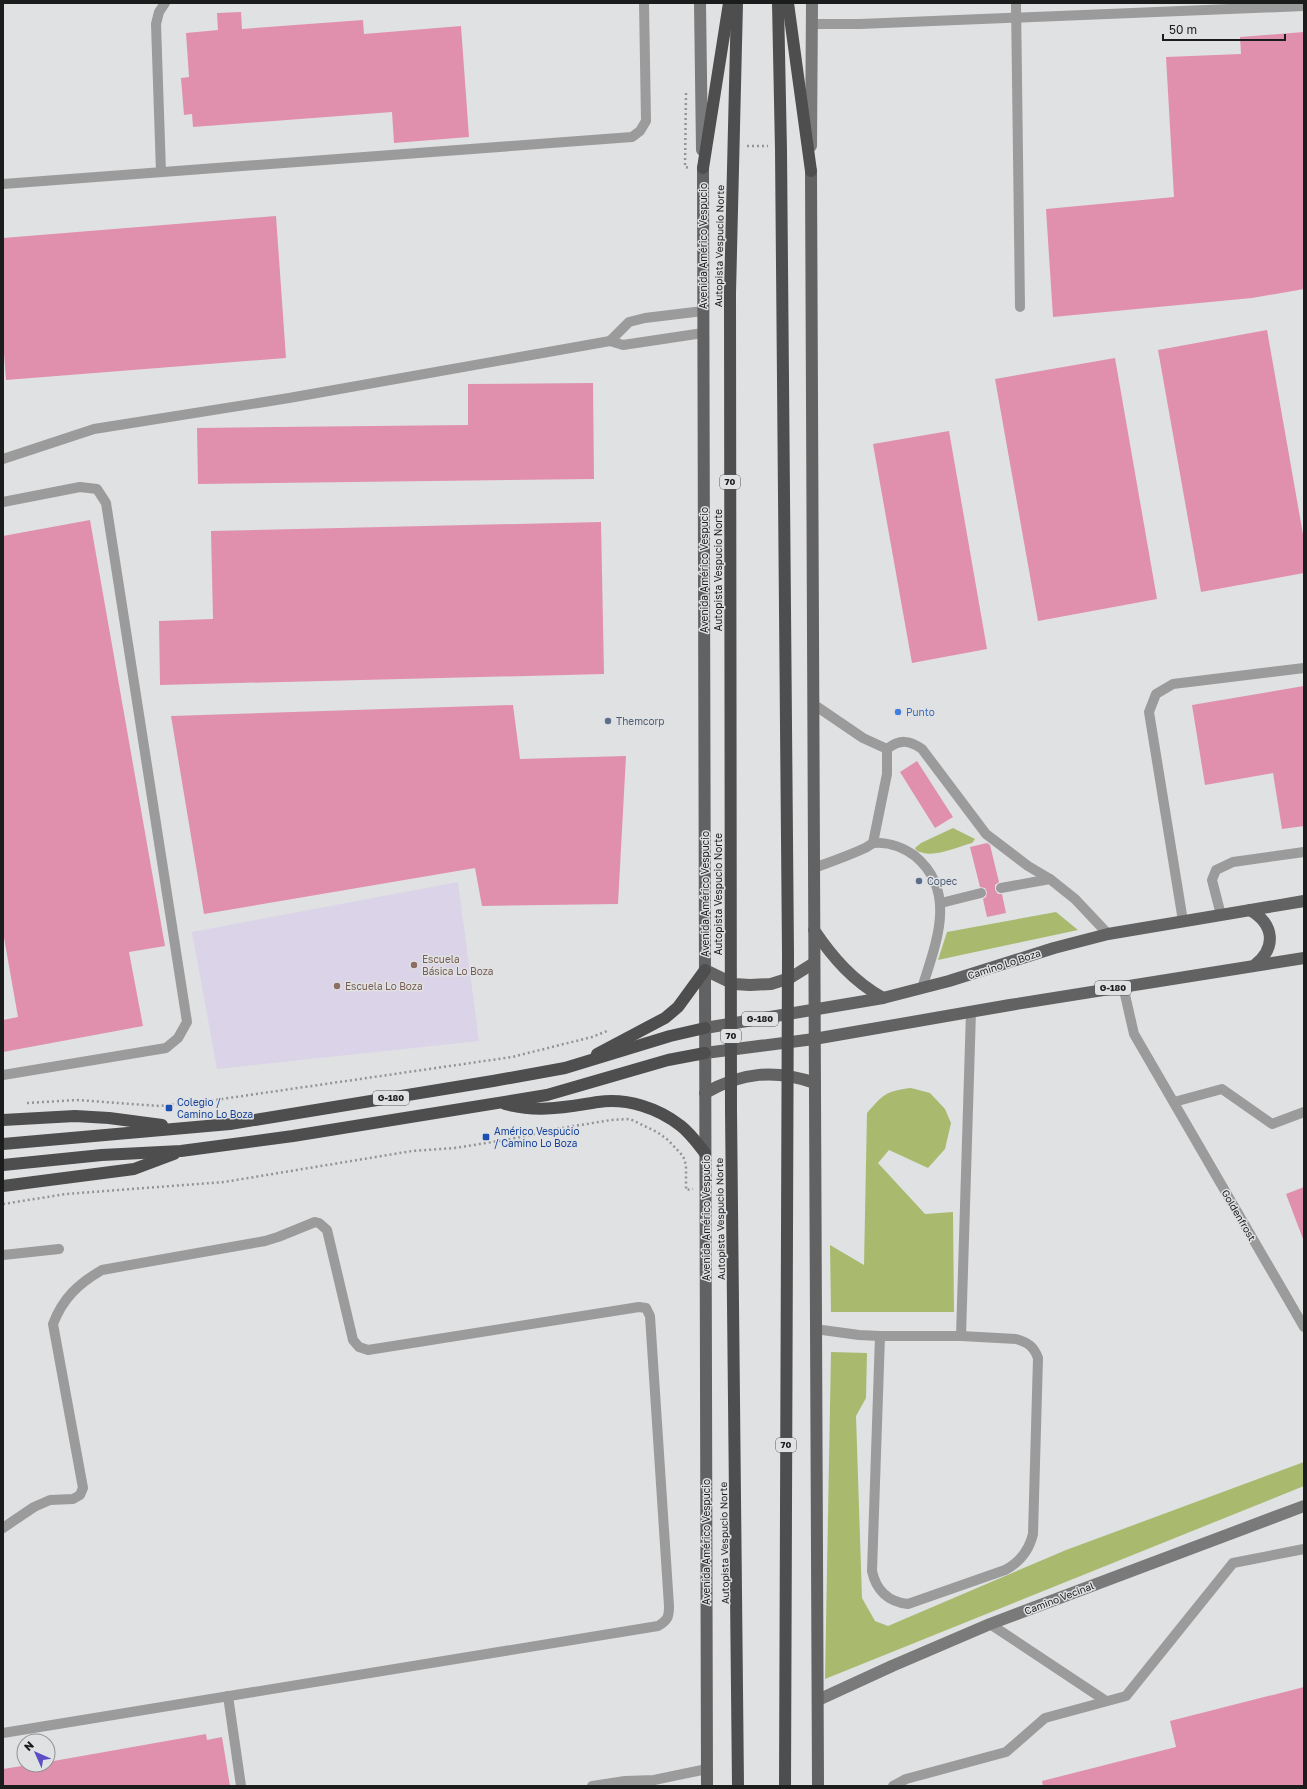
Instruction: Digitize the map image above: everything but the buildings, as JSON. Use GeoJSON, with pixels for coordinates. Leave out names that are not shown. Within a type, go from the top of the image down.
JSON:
{"type":"FeatureCollection","features":[{"type":"Feature","properties":{"kind":"highway"},"geometry":{"type":"LineString","coordinates":[[703,168],[729,3]]}},
{"type":"Feature","properties":{"kind":"highway","name":"Autopista Vespucio Norte"},"geometry":{"type":"LineString","coordinates":[[737,3],[730,293],[730,961],[738,1786]]}},
{"type":"Feature","properties":{"kind":"highway","name":"70"},"geometry":{"type":"LineString","coordinates":[[778,3],[781,166],[788,954],[785,1786]]}},
{"type":"Feature","properties":{"kind":"highway"},"geometry":{"type":"LineString","coordinates":[[788,3],[811,171]]}},
{"type":"Feature","properties":{"kind":"highway"},"geometry":{"type":"LineString","coordinates":[[586,1062],[613,1045],[643,1031],[665,1018],[678,1007],[705,970]]}},
{"type":"Feature","properties":{"kind":"highway","name":"G-180"},"geometry":{"type":"LineString","coordinates":[[195,1128],[252,1121],[547,1072],[586,1062],[670,1036],[705,1028]]}},
{"type":"Feature","properties":{"kind":"highway","name":"G-180"},"geometry":{"type":"LineString","coordinates":[[181,1151],[293,1136],[553,1093],[668,1060],[706,1053]]}},
{"type":"Feature","properties":{"kind":"highway"},"geometry":{"type":"LineString","coordinates":[[500,1102],[532,1109],[550,1110],[607,1102],[631,1103],[645,1106],[657,1111],[682,1127],[705,1153]]}},
{"type":"Feature","properties":{"kind":"highway"},"geometry":{"type":"LineString","coordinates":[[3,1120],[50,1117],[92,1117],[195,1128]]}},
{"type":"Feature","properties":{"kind":"highway"},"geometry":{"type":"LineString","coordinates":[[3,1144],[195,1128]]}},
{"type":"Feature","properties":{"kind":"highway"},"geometry":{"type":"LineString","coordinates":[[3,1164],[102,1155],[181,1151]]}},
{"type":"Feature","properties":{"kind":"highway"},"geometry":{"type":"LineString","coordinates":[[3,1186],[134,1169],[181,1151]]}},
{"type":"Feature","properties":{"kind":"main road","name":"Avenida Américo Vespucio"},"geometry":{"type":"LineString","coordinates":[[703,168],[707,1786]]}},
{"type":"Feature","properties":{"kind":"main road"},"geometry":{"type":"LineString","coordinates":[[811,171],[818,1786]]}},
{"type":"Feature","properties":{"kind":"main road","name":"Camino Lo Boza"},"geometry":{"type":"LineString","coordinates":[[705,1028],[883,998],[922,988],[1054,948],[1108,934],[1304,901]]}},
{"type":"Feature","properties":{"kind":"main road"},"geometry":{"type":"LineString","coordinates":[[1250,910],[1264,922],[1270,935],[1270,944],[1267,953],[1256,966]]}},
{"type":"Feature","properties":{"kind":"main road"},"geometry":{"type":"LineString","coordinates":[[814,930],[834,959],[846,971],[868,989],[883,998]]}},
{"type":"Feature","properties":{"kind":"main road","name":"G-180"},"geometry":{"type":"LineString","coordinates":[[706,1053],[814,1039],[971,1011],[1304,958]]}},
{"type":"Feature","properties":{"kind":"main road"},"geometry":{"type":"LineString","coordinates":[[705,970],[734,984],[757,985],[771,984],[790,978],[814,963]]}},
{"type":"Feature","properties":{"kind":"main road"},"geometry":{"type":"LineString","coordinates":[[705,1093],[731,1080],[759,1074],[787,1075],[815,1083]]}},
{"type":"Feature","properties":{"kind":"street","name":"Avenida Américo Vespucio"},"geometry":{"type":"LineString","coordinates":[[700,3],[703,168]]}},
{"type":"Feature","properties":{"kind":"street"},"geometry":{"type":"LineString","coordinates":[[811,171],[812,3]]}},
{"type":"Feature","properties":{"kind":"street","name":"Camino Vecinal"},"geometry":{"type":"LineString","coordinates":[[818,1700],[990,1624],[1304,1506]]}},
{"type":"Feature","properties":{"kind":"lane"},"geometry":{"type":"LineString","coordinates":[[161,172],[156,24],[159,12],[165,3]]}},
{"type":"Feature","properties":{"kind":"lane"},"geometry":{"type":"LineString","coordinates":[[3,184],[632,137],[640,131],[646,121],[644,3]]}},
{"type":"Feature","properties":{"kind":"lane"},"geometry":{"type":"LineString","coordinates":[[1016,3],[1020,307]]}},
{"type":"Feature","properties":{"kind":"lane"},"geometry":{"type":"LineString","coordinates":[[813,24],[860,24],[1304,6]]}},
{"type":"Feature","properties":{"kind":"lane"},"geometry":{"type":"LineString","coordinates":[[610,342],[629,322],[645,318],[703,311]]}},
{"type":"Feature","properties":{"kind":"lane"},"geometry":{"type":"LineString","coordinates":[[3,459],[94,429],[289,398],[610,342],[623,345],[703,333]]}},
{"type":"Feature","properties":{"kind":"lane"},"geometry":{"type":"LineString","coordinates":[[3,502],[80,487],[97,489],[106,503],[187,1022],[178,1038],[166,1048],[3,1075]]}},
{"type":"Feature","properties":{"kind":"lane"},"geometry":{"type":"LineString","coordinates":[[1183,922],[1149,712],[1156,694],[1173,684],[1304,668]]}},
{"type":"Feature","properties":{"kind":"lane"},"geometry":{"type":"LineString","coordinates":[[813,704],[863,738],[887,748]]}},
{"type":"Feature","properties":{"kind":"lane"},"geometry":{"type":"LineString","coordinates":[[887,748],[894,743],[903,740],[913,743],[922,749],[986,834],[1028,866],[1050,879],[1075,899],[1108,934]]}},
{"type":"Feature","properties":{"kind":"lane"},"geometry":{"type":"LineString","coordinates":[[873,843],[887,774],[887,748]]}},
{"type":"Feature","properties":{"kind":"lane"},"geometry":{"type":"LineString","coordinates":[[814,868],[865,848],[873,843],[899,847],[911,853],[921,861],[935,881],[941,903],[933,954],[922,988]]}},
{"type":"Feature","properties":{"kind":"lane"},"geometry":{"type":"LineString","coordinates":[[1221,915],[1212,880],[1216,870],[1233,862],[1304,852]]}},
{"type":"Feature","properties":{"kind":"lane"},"geometry":{"type":"LineString","coordinates":[[1001,888],[1050,879]]}},
{"type":"Feature","properties":{"kind":"lane"},"geometry":{"type":"LineString","coordinates":[[941,903],[981,893]]}},
{"type":"Feature","properties":{"kind":"lane","name":"Goldenfrost"},"geometry":{"type":"LineString","coordinates":[[1123,986],[1134,1034],[1304,1327]]}},
{"type":"Feature","properties":{"kind":"lane"},"geometry":{"type":"LineString","coordinates":[[961,1336],[971,1011]]}},
{"type":"Feature","properties":{"kind":"lane"},"geometry":{"type":"LineString","coordinates":[[1174,1102],[1222,1089],[1272,1124],[1304,1112]]}},
{"type":"Feature","properties":{"kind":"lane"},"geometry":{"type":"LineString","coordinates":[[3,1528],[34,1507],[50,1500],[73,1499],[80,1495],[83,1488],[53,1324],[59,1308],[71,1293],[86,1279],[102,1270],[265,1241],[315,1222],[319,1223],[326,1230],[353,1340],[359,1347],[368,1350],[638,1307],[646,1308],[650,1316],[669,1606],[669,1617],[667,1621],[658,1626],[3,1733]]}},
{"type":"Feature","properties":{"kind":"lane"},"geometry":{"type":"LineString","coordinates":[[3,1255],[59,1249]]}},
{"type":"Feature","properties":{"kind":"lane"},"geometry":{"type":"LineString","coordinates":[[815,1329],[859,1335],[961,1336],[1022,1340],[1031,1346],[1038,1358],[1032,1538],[1028,1550],[1014,1565],[908,1604],[900,1603],[886,1596],[879,1589],[874,1580],[872,1571],[880,1336]]}},
{"type":"Feature","properties":{"kind":"lane"},"geometry":{"type":"LineString","coordinates":[[893,1786],[906,1779],[1006,1752],[1045,1718],[1126,1696],[1233,1563],[1304,1549]]}},
{"type":"Feature","properties":{"kind":"lane"},"geometry":{"type":"LineString","coordinates":[[990,1624],[1106,1701]]}},
{"type":"Feature","properties":{"kind":"lane"},"geometry":{"type":"LineString","coordinates":[[228,1696],[241,1786]]}},
{"type":"Feature","properties":{"kind":"lane"},"geometry":{"type":"LineString","coordinates":[[592,1786],[654,1780],[707,1768]]}},
{"type":"Feature","properties":{"kind":"path"},"geometry":{"type":"LineString","coordinates":[[26,1103],[77,1100],[159,1106],[201,1102],[512,1057],[592,1037],[615,1028]]}},
{"type":"Feature","properties":{"kind":"path"},"geometry":{"type":"LineString","coordinates":[[3,1204],[66,1194],[224,1182],[412,1151],[455,1148],[510,1139],[562,1128],[630,1119],[657,1132],[668,1140],[683,1156],[686,1165],[686,1190],[706,1187]]}},
{"type":"Feature","properties":{"kind":"shaded area","name":"Escuela Lo Boza"},"geometry":{"type":"Polygon","coordinates":[[[458,882],[479,1041],[217,1069],[192,932],[458,882]]]}},
{"type":"Feature","properties":{"kind":"green space"},"geometry":{"type":"Polygon","coordinates":[[[953,828],[975,839],[972,843],[944,852],[929,854],[916,850],[915,848],[921,843],[953,828]]]}},
{"type":"Feature","properties":{"kind":"green space"},"geometry":{"type":"Polygon","coordinates":[[[1056,912],[1078,930],[938,960],[947,932],[1056,912]]]}},
{"type":"Feature","properties":{"kind":"green space"},"geometry":{"type":"Polygon","coordinates":[[[911,1088],[930,1093],[945,1109],[951,1123],[945,1149],[928,1168],[889,1150],[878,1163],[925,1214],[953,1212],[954,1312],[831,1312],[830,1245],[864,1265],[867,1113],[881,1098],[890,1092],[911,1088]]]}},
{"type":"Feature","properties":{"kind":"green space"},"geometry":{"type":"Polygon","coordinates":[[[831,1352],[867,1353],[866,1398],[856,1416],[862,1598],[875,1621],[888,1626],[1066,1550],[1304,1462],[1304,1486],[825,1679],[831,1352]]]}},
{"type":"Feature","properties":{"kind":"place","name":"Punto"},"geometry":{"type":"Point","coordinates":[898,712]}},
{"type":"Feature","properties":{"kind":"place","name":"Themcorp"},"geometry":{"type":"Point","coordinates":[608,721]}},
{"type":"Feature","properties":{"kind":"place","name":"Copec"},"geometry":{"type":"Point","coordinates":[919,881]}},
{"type":"Feature","properties":{"kind":"place","name":"Escuela Básica Lo Boza"},"geometry":{"type":"Point","coordinates":[414,965]}},
{"type":"Feature","properties":{"kind":"place","name":"Escuela Lo Boza"},"geometry":{"type":"Point","coordinates":[337,986]}},
{"type":"Feature","properties":{"kind":"place","name":"Colegio / Camino Lo Boza"},"geometry":{"type":"Point","coordinates":[169,1108]}},
{"type":"Feature","properties":{"kind":"place","name":"Américo Vespucio / Camino Lo Boza"},"geometry":{"type":"Point","coordinates":[486,1137]}}]}
